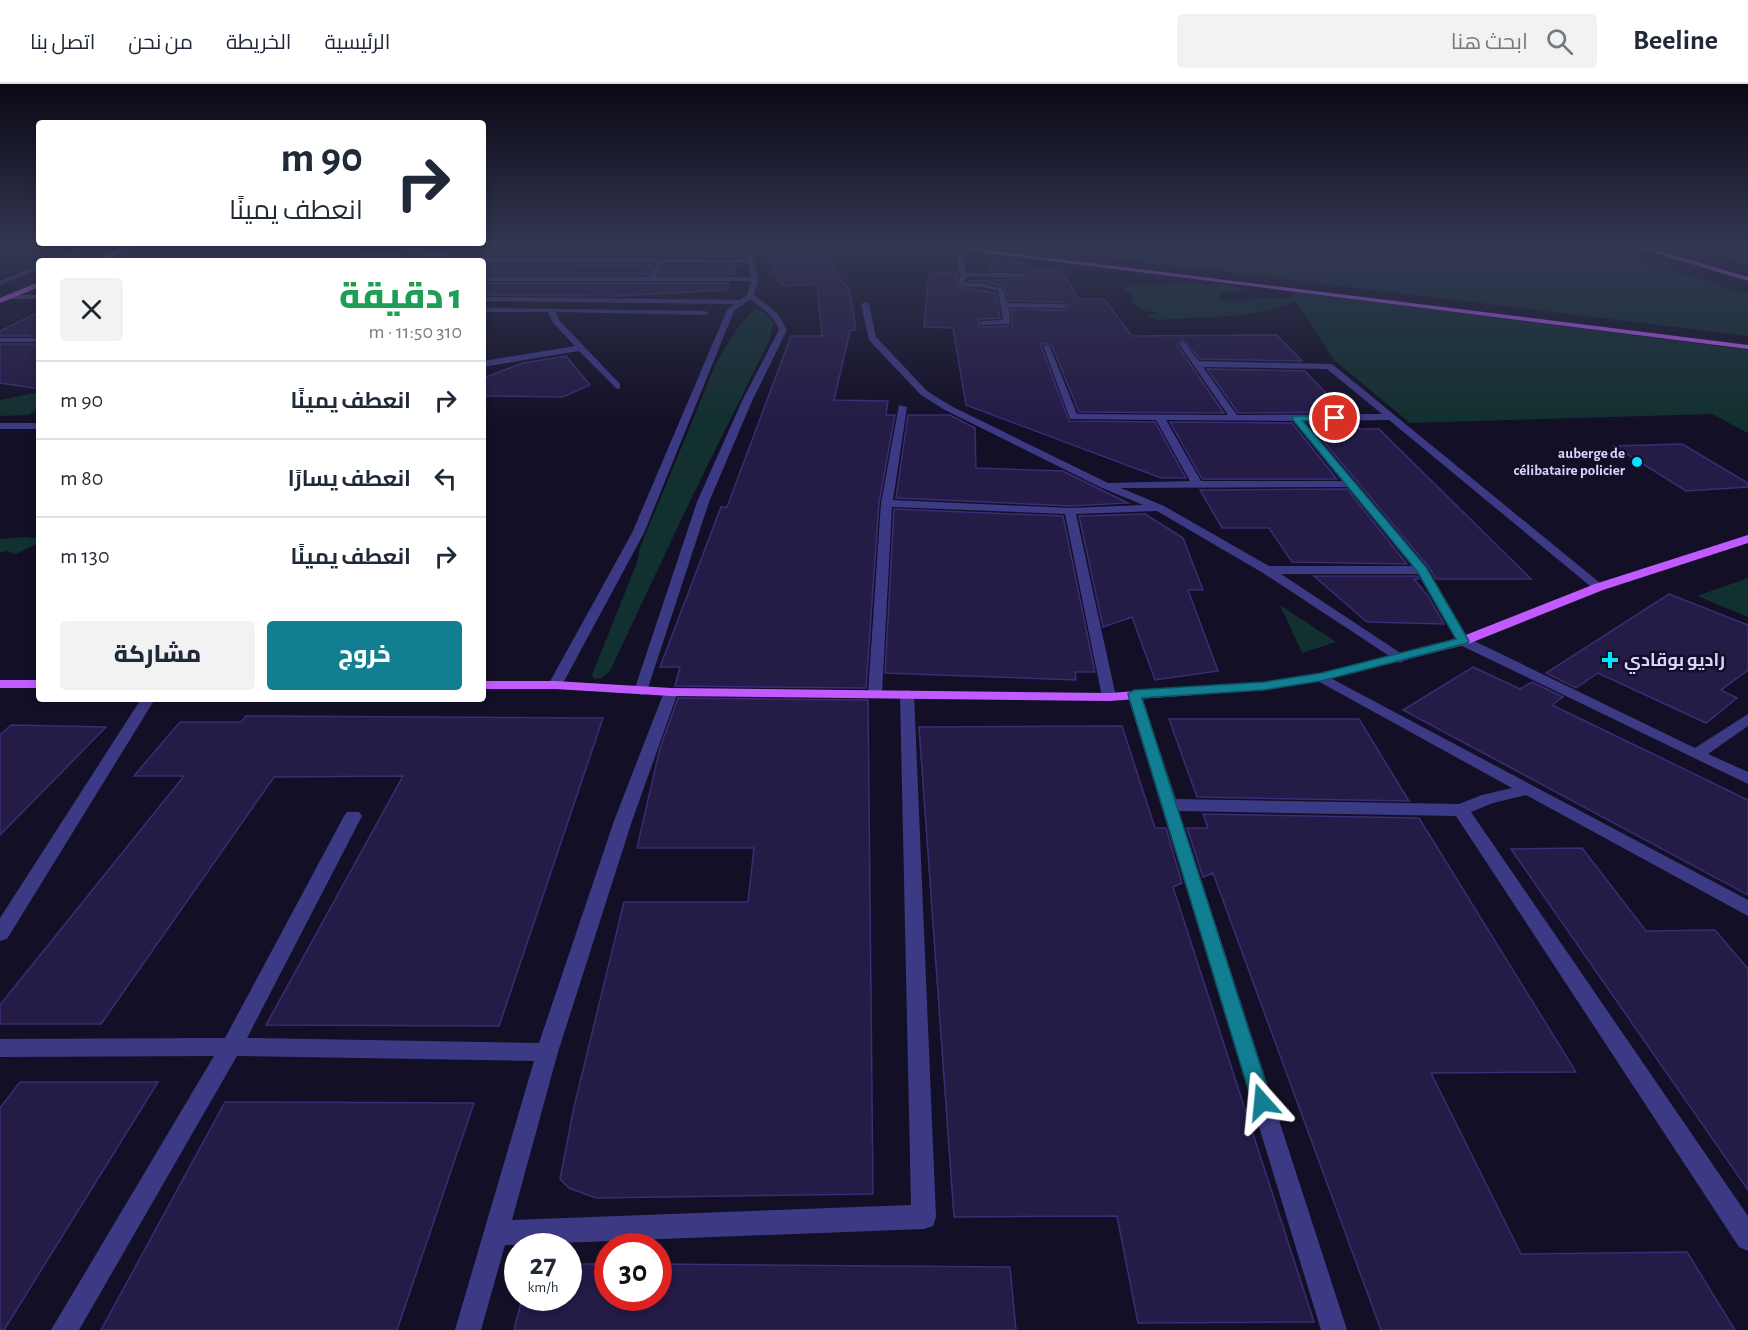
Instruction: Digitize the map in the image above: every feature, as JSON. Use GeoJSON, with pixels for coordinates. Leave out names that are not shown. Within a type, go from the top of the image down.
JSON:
{"type":"FeatureCollection","features":[{"type":"Feature","properties":{"kind":"main road"},"geometry":{"type":"LineString","coordinates":[[1411,305],[1748,347]]}},
{"type":"Feature","properties":{"kind":"main road"},"geometry":{"type":"LineString","coordinates":[[1462,305],[1748,340]]}},
{"type":"Feature","properties":{"kind":"main road"},"geometry":{"type":"LineString","coordinates":[[486,685],[555,685],[671,692],[1109,697],[1264,686],[1321,677],[1400,659],[1463,641],[1599,587],[1748,539]]}},
{"type":"Feature","properties":{"kind":"main road"},"geometry":{"type":"LineString","coordinates":[[0,684],[36,684]]}},
{"type":"Feature","properties":{"kind":"street"},"geometry":{"type":"LineString","coordinates":[[555,685],[638,533],[731,310],[738,305]]}},
{"type":"Feature","properties":{"kind":"street"},"geometry":{"type":"LineString","coordinates":[[640,691],[704,502],[747,401],[783,330],[781,321],[760,305]]}},
{"type":"Feature","properties":{"kind":"street"},"geometry":{"type":"LineString","coordinates":[[865,305],[872,338],[924,393],[948,408],[1104,485],[1160,508],[1267,570],[1400,659]]}},
{"type":"Feature","properties":{"kind":"street"},"geometry":{"type":"LineString","coordinates":[[984,323],[1007,322],[1005,305]]}},
{"type":"Feature","properties":{"kind":"street"},"geometry":{"type":"LineString","coordinates":[[1013,305],[1062,306]]}},
{"type":"Feature","properties":{"kind":"street"},"geometry":{"type":"LineString","coordinates":[[550,310],[556,321],[616,386]]}},
{"type":"Feature","properties":{"kind":"street"},"geometry":{"type":"LineString","coordinates":[[486,312],[550,310],[705,313]]}},
{"type":"Feature","properties":{"kind":"street"},"geometry":{"type":"LineString","coordinates":[[0,340],[36,340]]}},
{"type":"Feature","properties":{"kind":"street"},"geometry":{"type":"LineString","coordinates":[[1183,344],[1234,417]]}},
{"type":"Feature","properties":{"kind":"street"},"geometry":{"type":"LineString","coordinates":[[1046,347],[1073,417],[1393,417]]}},
{"type":"Feature","properties":{"kind":"street"},"geometry":{"type":"LineString","coordinates":[[486,364],[581,348]]}},
{"type":"Feature","properties":{"kind":"street"},"geometry":{"type":"LineString","coordinates":[[1197,364],[1329,366],[1599,587]]}},
{"type":"Feature","properties":{"kind":"street"},"geometry":{"type":"LineString","coordinates":[[875,693],[887,502],[903,407]]}},
{"type":"Feature","properties":{"kind":"street"},"geometry":{"type":"LineString","coordinates":[[1159,417],[1197,484]]}},
{"type":"Feature","properties":{"kind":"street"},"geometry":{"type":"LineString","coordinates":[[1296,418],[1422,570],[1463,641],[1748,778]]}},
{"type":"Feature","properties":{"kind":"street"},"geometry":{"type":"LineString","coordinates":[[27,426],[36,421]]}},
{"type":"Feature","properties":{"kind":"street"},"geometry":{"type":"LineString","coordinates":[[0,426],[36,426]]}},
{"type":"Feature","properties":{"kind":"street"},"geometry":{"type":"LineString","coordinates":[[1104,485],[1352,484]]}},
{"type":"Feature","properties":{"kind":"street"},"geometry":{"type":"LineString","coordinates":[[887,502],[1070,511],[1160,508]]}},
{"type":"Feature","properties":{"kind":"street"},"geometry":{"type":"LineString","coordinates":[[1070,511],[1109,697]]}},
{"type":"Feature","properties":{"kind":"street"},"geometry":{"type":"LineString","coordinates":[[1267,570],[1422,570]]}},
{"type":"Feature","properties":{"kind":"street"},"geometry":{"type":"LineString","coordinates":[[1321,677],[1525,790],[1748,909]]}},
{"type":"Feature","properties":{"kind":"street"},"geometry":{"type":"LineString","coordinates":[[468,1330],[547,1052],[623,821],[671,692]]}},
{"type":"Feature","properties":{"kind":"street"},"geometry":{"type":"LineString","coordinates":[[496,1233],[924,1217],[907,694]]}},
{"type":"Feature","properties":{"kind":"street"},"geometry":{"type":"LineString","coordinates":[[1134,694],[1334,1330]]}},
{"type":"Feature","properties":{"kind":"street"},"geometry":{"type":"LineString","coordinates":[[0,934],[146,702]]}},
{"type":"Feature","properties":{"kind":"street"},"geometry":{"type":"LineString","coordinates":[[1696,754],[1748,719]]}},
{"type":"Feature","properties":{"kind":"street"},"geometry":{"type":"LineString","coordinates":[[1168,805],[1461,810],[1525,790]]}},
{"type":"Feature","properties":{"kind":"street"},"geometry":{"type":"LineString","coordinates":[[1461,810],[1748,1238]]}},
{"type":"Feature","properties":{"kind":"street"},"geometry":{"type":"LineString","coordinates":[[64,1330],[231,1047],[353,816]]}},
{"type":"Feature","properties":{"kind":"street"},"geometry":{"type":"LineString","coordinates":[[0,1048],[231,1047],[547,1052]]}},
{"type":"Feature","properties":{"kind":"green space"},"geometry":{"type":"Polygon","coordinates":[[[1135,305],[1284,305],[1228,316],[1157,320],[1147,316],[1157,313],[1145,311],[1135,305]]]}},
{"type":"Feature","properties":{"kind":"green space"},"geometry":{"type":"Polygon","coordinates":[[[1299,305],[1400,305],[1748,350],[1748,433],[1712,414],[1410,423],[1334,360],[1299,305]]]}},
{"type":"Feature","properties":{"kind":"green space"},"geometry":{"type":"Polygon","coordinates":[[[1497,305],[1748,305],[1748,336],[1497,305]]]}},
{"type":"Feature","properties":{"kind":"green space"},"geometry":{"type":"Polygon","coordinates":[[[755,309],[763,311],[774,323],[769,341],[610,671],[602,678],[594,679],[592,675],[638,560],[639,550],[717,361],[739,326],[755,309]]]}},
{"type":"Feature","properties":{"kind":"green space"},"geometry":{"type":"Polygon","coordinates":[[[36,393],[36,411],[28,415],[0,416],[0,400],[36,393]]]}},
{"type":"Feature","properties":{"kind":"green space"},"geometry":{"type":"Polygon","coordinates":[[[36,538],[36,544],[16,554],[6,551],[0,553],[0,539],[36,538]]]}},
{"type":"Feature","properties":{"kind":"green space"},"geometry":{"type":"Polygon","coordinates":[[[1748,578],[1748,617],[1697,596],[1748,578]]]}},
{"type":"Feature","properties":{"kind":"green space"},"geometry":{"type":"Polygon","coordinates":[[[1280,605],[1336,642],[1302,653],[1280,605]]]}},
{"type":"Feature","properties":{"kind":"building"},"geometry":{"type":"Polygon","coordinates":[[[819,305],[852,305],[856,330],[850,331],[834,400],[888,401],[886,415],[895,415],[879,503],[866,688],[675,686],[680,667],[660,667],[721,507],[727,507],[791,336],[822,336],[819,305]]]}},
{"type":"Feature","properties":{"kind":"building"},"geometry":{"type":"Polygon","coordinates":[[[926,305],[998,305],[1000,318],[979,319],[981,327],[1012,326],[1011,309],[1062,310],[1068,307],[1066,305],[1109,305],[1132,336],[1277,335],[1302,361],[1200,359],[1182,340],[1177,345],[1224,413],[1079,412],[1052,346],[1042,343],[1041,346],[1069,421],[1155,422],[1186,478],[1161,478],[966,405],[953,328],[924,327],[926,305]]]}},
{"type":"Feature","properties":{"kind":"building"},"geometry":{"type":"Polygon","coordinates":[[[36,313],[36,336],[0,336],[0,331],[36,313]]]}},
{"type":"Feature","properties":{"kind":"building"},"geometry":{"type":"Polygon","coordinates":[[[0,344],[36,344],[36,389],[0,383],[0,344]]]}},
{"type":"Feature","properties":{"kind":"building"},"geometry":{"type":"Polygon","coordinates":[[[566,356],[590,385],[563,397],[486,396],[486,377],[523,363],[566,356]]]}},
{"type":"Feature","properties":{"kind":"building"},"geometry":{"type":"Polygon","coordinates":[[[1207,369],[1305,371],[1344,412],[1238,413],[1207,369]]]}},
{"type":"Feature","properties":{"kind":"building"},"geometry":{"type":"Polygon","coordinates":[[[908,415],[950,415],[975,428],[976,468],[1063,471],[1128,503],[1070,506],[896,498],[908,415]]]}},
{"type":"Feature","properties":{"kind":"building"},"geometry":{"type":"Polygon","coordinates":[[[1170,422],[1292,423],[1337,479],[1202,479],[1170,422]]]}},
{"type":"Feature","properties":{"kind":"building"},"geometry":{"type":"Polygon","coordinates":[[[1308,423],[1354,423],[1360,429],[1379,429],[1531,579],[1436,579],[1428,566],[1308,423]]]}},
{"type":"Feature","properties":{"kind":"building"},"geometry":{"type":"Polygon","coordinates":[[[1682,444],[1748,483],[1748,487],[1686,491],[1614,446],[1682,444]]]}},
{"type":"Feature","properties":{"kind":"building"},"geometry":{"type":"Polygon","coordinates":[[[1347,489],[1407,564],[1292,562],[1269,528],[1222,528],[1200,490],[1347,489]]]}},
{"type":"Feature","properties":{"kind":"building"},"geometry":{"type":"Polygon","coordinates":[[[894,509],[1063,516],[1095,672],[1075,672],[1076,680],[885,673],[894,509]]]}},
{"type":"Feature","properties":{"kind":"building"},"geometry":{"type":"Polygon","coordinates":[[[1145,514],[1183,538],[1203,590],[1188,590],[1218,671],[1155,680],[1132,617],[1103,627],[1079,516],[1145,514]]]}},
{"type":"Feature","properties":{"kind":"building"},"geometry":{"type":"Polygon","coordinates":[[[1314,576],[1417,576],[1419,579],[1414,579],[1428,596],[1444,624],[1367,622],[1314,576]]]}},
{"type":"Feature","properties":{"kind":"building"},"geometry":{"type":"Polygon","coordinates":[[[1669,594],[1748,625],[1748,670],[1721,690],[1737,698],[1706,723],[1598,673],[1576,688],[1546,673],[1669,594]]]}},
{"type":"Feature","properties":{"kind":"building"},"geometry":{"type":"Polygon","coordinates":[[[1473,667],[1520,689],[1532,682],[1563,697],[1552,705],[1748,800],[1748,895],[1403,710],[1473,667]]]}},
{"type":"Feature","properties":{"kind":"building"},"geometry":{"type":"Polygon","coordinates":[[[678,698],[868,700],[873,1194],[596,1198],[569,1188],[560,1179],[574,1107],[624,902],[748,902],[754,848],[637,848],[660,748],[678,698]]]}},
{"type":"Feature","properties":{"kind":"building"},"geometry":{"type":"Polygon","coordinates":[[[246,716],[603,718],[499,1026],[266,1025],[403,776],[274,777],[101,1024],[0,1024],[0,1005],[184,776],[134,776],[180,722],[241,722],[246,716]]]}},
{"type":"Feature","properties":{"kind":"building"},"geometry":{"type":"Polygon","coordinates":[[[1169,719],[1359,719],[1409,801],[1197,797],[1169,719]]]}},
{"type":"Feature","properties":{"kind":"building"},"geometry":{"type":"Polygon","coordinates":[[[11,725],[106,727],[0,835],[0,735],[11,725]]]}},
{"type":"Feature","properties":{"kind":"building"},"geometry":{"type":"Polygon","coordinates":[[[1122,726],[1155,828],[1166,828],[1182,883],[1173,887],[1314,1322],[1138,1323],[1117,1216],[954,1217],[919,727],[1122,726]]]}},
{"type":"Feature","properties":{"kind":"building"},"geometry":{"type":"Polygon","coordinates":[[[1203,814],[1419,818],[1576,1072],[1431,1073],[1521,1254],[1687,1252],[1735,1330],[1381,1330],[1213,873],[1203,877],[1187,828],[1208,828],[1203,814]]]}},
{"type":"Feature","properties":{"kind":"building"},"geometry":{"type":"Polygon","coordinates":[[[1582,848],[1646,931],[1715,930],[1748,969],[1748,1190],[1511,849],[1582,848]]]}},
{"type":"Feature","properties":{"kind":"building"},"geometry":{"type":"Polygon","coordinates":[[[20,1082],[158,1082],[4,1330],[0,1330],[0,1108],[20,1082]]]}},
{"type":"Feature","properties":{"kind":"building"},"geometry":{"type":"Polygon","coordinates":[[[225,1102],[474,1103],[397,1330],[101,1330],[225,1102]]]}},
{"type":"Feature","properties":{"kind":"building"},"geometry":{"type":"Polygon","coordinates":[[[582,1264],[594,1264],[594,1311],[672,1311],[672,1264],[1010,1267],[1016,1330],[514,1330],[519,1311],[582,1311],[582,1264]]]}},
{"type":"Feature","properties":{"kind":"place","name":"auberge de célibataire policier"},"geometry":{"type":"Point","coordinates":[1637,462]}},
{"type":"Feature","properties":{"kind":"place","name":"راديو بوقادي"},"geometry":{"type":"Point","coordinates":[1610,660]}},
{"type":"Feature","properties":{"kind":"route"},"geometry":{"type":"LineString","coordinates":[[1262,1102],[1134,694],[1264,686],[1321,677],[1400,659],[1463,641],[1422,570],[1296,418],[1335,418]]}}]}
